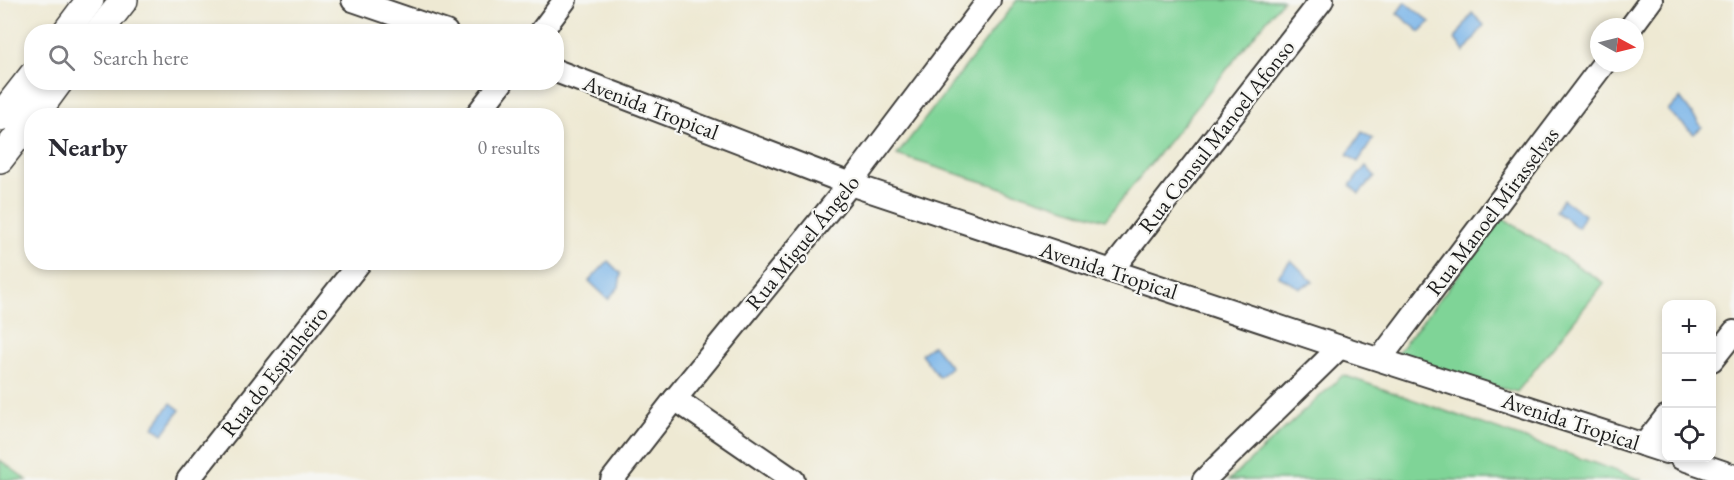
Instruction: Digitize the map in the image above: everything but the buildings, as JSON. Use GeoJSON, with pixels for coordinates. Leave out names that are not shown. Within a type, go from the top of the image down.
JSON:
{"type":"FeatureCollection","features":[{"type":"Feature","properties":{"kind":"street"},"geometry":{"type":"LineString","coordinates":[[72,24],[90,0]]}},
{"type":"Feature","properties":{"kind":"street"},"geometry":{"type":"LineString","coordinates":[[105,24],[124,0]]}},
{"type":"Feature","properties":{"kind":"street"},"geometry":{"type":"LineString","coordinates":[[353,0],[423,24]]}},
{"type":"Feature","properties":{"kind":"street"},"geometry":{"type":"LineString","coordinates":[[547,24],[565,0]]}},
{"type":"Feature","properties":{"kind":"street","name":"Rua Miguel Ángelo"},"geometry":{"type":"LineString","coordinates":[[612,480],[850,184],[989,0]]}},
{"type":"Feature","properties":{"kind":"street","name":"Rua Consul Manoel Afonso"},"geometry":{"type":"LineString","coordinates":[[1111,271],[1322,0]]}},
{"type":"Feature","properties":{"kind":"street"},"geometry":{"type":"LineString","coordinates":[[1638,18],[1651,0]]}},
{"type":"Feature","properties":{"kind":"street","name":"Rua Manoel Mirasselvas"},"geometry":{"type":"LineString","coordinates":[[1380,359],[1597,72]]}},
{"type":"Feature","properties":{"kind":"street","name":"Avenida Tropical"},"geometry":{"type":"LineString","coordinates":[[564,74],[850,184],[1662,452]]}},
{"type":"Feature","properties":{"kind":"street"},"geometry":{"type":"LineString","coordinates":[[0,117],[24,86]]}},
{"type":"Feature","properties":{"kind":"street"},"geometry":{"type":"LineString","coordinates":[[40,108],[53,90]]}},
{"type":"Feature","properties":{"kind":"street"},"geometry":{"type":"LineString","coordinates":[[482,108],[496,90]]}},
{"type":"Feature","properties":{"kind":"street"},"geometry":{"type":"LineString","coordinates":[[0,159],[24,128]]}},
{"type":"Feature","properties":{"kind":"street","name":"Rua do Espinheiro"},"geometry":{"type":"LineString","coordinates":[[188,480],[354,270]]}},
{"type":"Feature","properties":{"kind":"street"},"geometry":{"type":"LineString","coordinates":[[1716,355],[1734,332]]}},
{"type":"Feature","properties":{"kind":"street"},"geometry":{"type":"LineString","coordinates":[[1204,480],[1340,347]]}},
{"type":"Feature","properties":{"kind":"street"},"geometry":{"type":"LineString","coordinates":[[675,399],[793,480]]}},
{"type":"Feature","properties":{"kind":"street"},"geometry":{"type":"LineString","coordinates":[[1644,445],[1662,422]]}},
{"type":"Feature","properties":{"kind":"street"},"geometry":{"type":"LineString","coordinates":[[1693,462],[1734,476]]}},
{"type":"Feature","properties":{"kind":"green space"},"geometry":{"type":"Polygon","coordinates":[[[1017,0],[1283,0],[1105,220],[897,155],[1017,0]]]}},
{"type":"Feature","properties":{"kind":"green space"},"geometry":{"type":"Polygon","coordinates":[[[1503,218],[1604,283],[1517,392],[1391,361],[1503,218]]]}},
{"type":"Feature","properties":{"kind":"green space"},"geometry":{"type":"Polygon","coordinates":[[[1343,375],[1642,480],[1229,480],[1343,375]]]}},
{"type":"Feature","properties":{"kind":"green space"},"geometry":{"type":"Polygon","coordinates":[[[0,460],[27,480],[0,480],[0,460]]]}},
{"type":"Feature","properties":{"kind":"water"},"geometry":{"type":"Polygon","coordinates":[[[1405,2],[1430,22],[1420,32],[1397,13],[1405,2]]]}},
{"type":"Feature","properties":{"kind":"water"},"geometry":{"type":"Polygon","coordinates":[[[1472,13],[1484,25],[1464,52],[1455,39],[1472,13]]]}},
{"type":"Feature","properties":{"kind":"water"},"geometry":{"type":"Polygon","coordinates":[[[1680,98],[1702,127],[1694,134],[1668,111],[1680,98]]]}},
{"type":"Feature","properties":{"kind":"water"},"geometry":{"type":"Polygon","coordinates":[[[1362,132],[1373,139],[1358,162],[1347,155],[1362,132]]]}},
{"type":"Feature","properties":{"kind":"water"},"geometry":{"type":"Polygon","coordinates":[[[1366,166],[1375,176],[1359,194],[1350,185],[1366,166]]]}},
{"type":"Feature","properties":{"kind":"water"},"geometry":{"type":"Polygon","coordinates":[[[1563,199],[1585,215],[1578,228],[1556,211],[1563,199]]]}},
{"type":"Feature","properties":{"kind":"water"},"geometry":{"type":"Polygon","coordinates":[[[1291,260],[1313,282],[1300,288],[1278,276],[1291,260]]]}},
{"type":"Feature","properties":{"kind":"water"},"geometry":{"type":"Polygon","coordinates":[[[608,261],[621,274],[619,287],[608,299],[589,281],[608,261]]]}},
{"type":"Feature","properties":{"kind":"water"},"geometry":{"type":"Polygon","coordinates":[[[933,345],[951,367],[939,377],[921,354],[933,345]]]}},
{"type":"Feature","properties":{"kind":"water"},"geometry":{"type":"Polygon","coordinates":[[[171,403],[180,410],[163,434],[153,427],[171,403]]]}}]}
